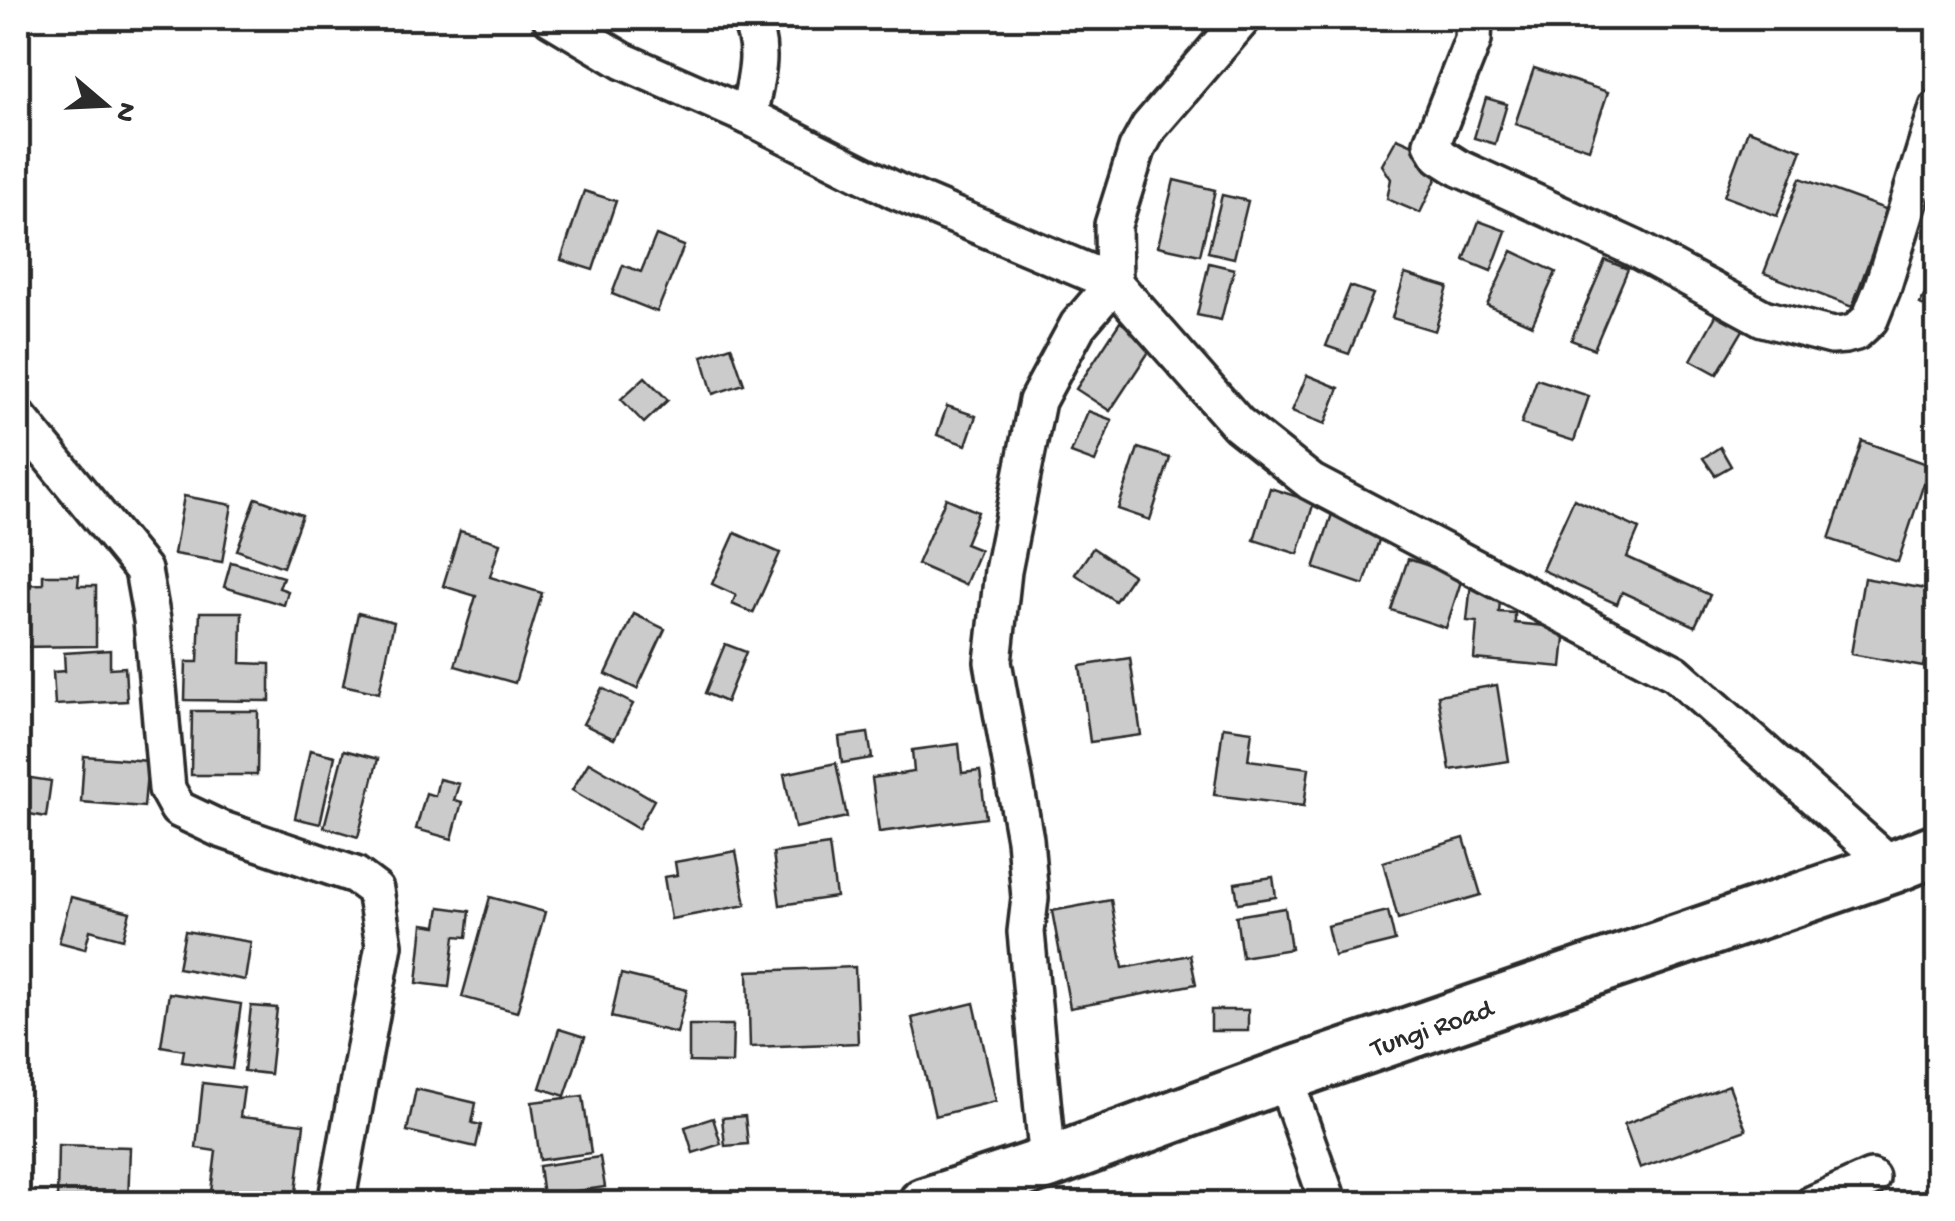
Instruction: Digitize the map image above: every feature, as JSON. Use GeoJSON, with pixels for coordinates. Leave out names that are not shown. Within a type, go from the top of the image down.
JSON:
{"type":"FeatureCollection","features":[{"type":"Feature","properties":{"kind":"main road","name":"Tungi Road"},"geometry":{"type":"LineString","coordinates":[[924,1204],[1916,858]]}},
{"type":"Feature","properties":{"kind":"street"},"geometry":{"type":"LineString","coordinates":[[550,18],[623,61],[748,116],[896,191],[1114,283],[1238,424],[1311,482],[1675,673],[1916,858]]}},
{"type":"Feature","properties":{"kind":"street"},"geometry":{"type":"LineString","coordinates":[[748,18],[758,42],[760,62],[748,116]]}},
{"type":"Feature","properties":{"kind":"street"},"geometry":{"type":"LineString","coordinates":[[1048,1163],[1027,948],[1030,898],[1025,839],[993,662],[1002,571],[1038,401],[1078,324],[1114,283],[1113,225],[1137,148],[1148,127],[1243,18]]}},
{"type":"Feature","properties":{"kind":"street"},"geometry":{"type":"LineString","coordinates":[[1474,18],[1474,40],[1432,143],[1440,156],[1634,248],[1763,318],[1832,336],[1856,332],[1870,319],[1938,108]]}},
{"type":"Feature","properties":{"kind":"street"},"geometry":{"type":"LineString","coordinates":[[18,417],[143,570],[152,620],[167,789],[178,809],[220,829],[355,875],[374,890],[384,945],[336,1204]]}},
{"type":"Feature","properties":{"kind":"street"},"geometry":{"type":"LineString","coordinates":[[1284,1076],[1329,1204]]}},
{"type":"Feature","properties":{"kind":"street"},"geometry":{"type":"LineString","coordinates":[[1812,1204],[1871,1178]]}},
{"type":"Feature","properties":{"kind":"building"},"geometry":{"type":"Polygon","coordinates":[[[1534,68],[1608,92],[1589,149],[1515,124],[1534,68]]]}},
{"type":"Feature","properties":{"kind":"building"},"geometry":{"type":"Polygon","coordinates":[[[1486,98],[1507,104],[1495,144],[1474,138],[1486,98]]]}},
{"type":"Feature","properties":{"kind":"building"},"geometry":{"type":"Polygon","coordinates":[[[1748,130],[1802,150],[1777,216],[1724,196],[1748,130]]]}},
{"type":"Feature","properties":{"kind":"building"},"geometry":{"type":"Polygon","coordinates":[[[1397,138],[1429,152],[1439,173],[1420,213],[1387,199],[1391,179],[1382,165],[1397,138]]]}},
{"type":"Feature","properties":{"kind":"building"},"geometry":{"type":"Polygon","coordinates":[[[1800,178],[1888,210],[1852,307],[1764,273],[1800,178]]]}},
{"type":"Feature","properties":{"kind":"building"},"geometry":{"type":"Polygon","coordinates":[[[1174,180],[1215,190],[1200,255],[1158,246],[1174,180]]]}},
{"type":"Feature","properties":{"kind":"building"},"geometry":{"type":"Polygon","coordinates":[[[584,191],[616,201],[593,270],[561,260],[584,191]]]}},
{"type":"Feature","properties":{"kind":"building"},"geometry":{"type":"Polygon","coordinates":[[[1222,195],[1248,201],[1234,258],[1208,252],[1222,195]]]}},
{"type":"Feature","properties":{"kind":"building"},"geometry":{"type":"Polygon","coordinates":[[[1479,221],[1506,231],[1491,271],[1464,260],[1479,221]]]}},
{"type":"Feature","properties":{"kind":"building"},"geometry":{"type":"Polygon","coordinates":[[[656,235],[684,246],[657,312],[612,294],[623,265],[641,272],[656,235]]]}},
{"type":"Feature","properties":{"kind":"building"},"geometry":{"type":"Polygon","coordinates":[[[1512,251],[1556,272],[1532,325],[1487,305],[1512,251]]]}},
{"type":"Feature","properties":{"kind":"building"},"geometry":{"type":"Polygon","coordinates":[[[1605,260],[1628,269],[1594,349],[1571,340],[1605,260]]]}},
{"type":"Feature","properties":{"kind":"building"},"geometry":{"type":"Polygon","coordinates":[[[1209,263],[1234,269],[1221,320],[1197,315],[1209,263]]]}},
{"type":"Feature","properties":{"kind":"building"},"geometry":{"type":"Polygon","coordinates":[[[1938,268],[1938,313],[1920,304],[1938,268]]]}},
{"type":"Feature","properties":{"kind":"building"},"geometry":{"type":"Polygon","coordinates":[[[1405,274],[1448,287],[1435,331],[1392,318],[1405,274]]]}},
{"type":"Feature","properties":{"kind":"building"},"geometry":{"type":"Polygon","coordinates":[[[1350,286],[1373,294],[1349,354],[1326,346],[1350,286]]]}},
{"type":"Feature","properties":{"kind":"building"},"geometry":{"type":"Polygon","coordinates":[[[1722,305],[1749,320],[1717,374],[1691,360],[1722,305]]]}},
{"type":"Feature","properties":{"kind":"building"},"geometry":{"type":"Polygon","coordinates":[[[1120,322],[1154,344],[1110,411],[1076,389],[1120,322]]]}},
{"type":"Feature","properties":{"kind":"building"},"geometry":{"type":"Polygon","coordinates":[[[731,346],[744,384],[713,394],[702,356],[731,346]]]}},
{"type":"Feature","properties":{"kind":"building"},"geometry":{"type":"Polygon","coordinates":[[[1307,375],[1339,388],[1325,424],[1292,411],[1307,375]]]}},
{"type":"Feature","properties":{"kind":"building"},"geometry":{"type":"Polygon","coordinates":[[[645,377],[668,400],[644,423],[621,399],[645,377]]]}},
{"type":"Feature","properties":{"kind":"building"},"geometry":{"type":"Polygon","coordinates":[[[1537,379],[1589,396],[1574,441],[1521,424],[1537,379]]]}},
{"type":"Feature","properties":{"kind":"building"},"geometry":{"type":"Polygon","coordinates":[[[947,406],[976,416],[966,445],[937,435],[947,406]]]}},
{"type":"Feature","properties":{"kind":"building"},"geometry":{"type":"Polygon","coordinates":[[[1088,411],[1112,420],[1095,462],[1071,453],[1088,411]]]}},
{"type":"Feature","properties":{"kind":"building"},"geometry":{"type":"Polygon","coordinates":[[[1862,441],[1930,465],[1898,562],[1829,539],[1862,441]]]}},
{"type":"Feature","properties":{"kind":"building"},"geometry":{"type":"Polygon","coordinates":[[[1720,447],[1731,466],[1715,475],[1703,458],[1720,447]]]}},
{"type":"Feature","properties":{"kind":"building"},"geometry":{"type":"Polygon","coordinates":[[[1138,448],[1170,458],[1150,520],[1118,509],[1138,448]]]}},
{"type":"Feature","properties":{"kind":"building"},"geometry":{"type":"Polygon","coordinates":[[[1270,488],[1314,502],[1298,554],[1254,540],[1270,488]]]}},
{"type":"Feature","properties":{"kind":"building"},"geometry":{"type":"Polygon","coordinates":[[[184,496],[232,505],[222,562],[174,554],[184,496]]]}},
{"type":"Feature","properties":{"kind":"building"},"geometry":{"type":"Polygon","coordinates":[[[256,498],[302,515],[283,567],[237,550],[256,498]]]}},
{"type":"Feature","properties":{"kind":"building"},"geometry":{"type":"Polygon","coordinates":[[[946,498],[978,512],[965,544],[980,550],[965,585],[917,564],[946,498]]]}},
{"type":"Feature","properties":{"kind":"building"},"geometry":{"type":"Polygon","coordinates":[[[1574,499],[1639,529],[1627,557],[1710,595],[1695,626],[1622,592],[1617,604],[1542,570],[1574,499]]]}},
{"type":"Feature","properties":{"kind":"building"},"geometry":{"type":"Polygon","coordinates":[[[1332,514],[1382,531],[1364,585],[1314,568],[1332,514]]]}},
{"type":"Feature","properties":{"kind":"building"},"geometry":{"type":"Polygon","coordinates":[[[460,531],[500,543],[490,577],[542,593],[515,683],[455,666],[476,596],[443,586],[460,531]]]}},
{"type":"Feature","properties":{"kind":"building"},"geometry":{"type":"Polygon","coordinates":[[[735,533],[780,553],[753,613],[732,604],[736,595],[712,584],[735,533]]]}},
{"type":"Feature","properties":{"kind":"building"},"geometry":{"type":"Polygon","coordinates":[[[1093,548],[1133,575],[1115,601],[1075,574],[1093,548]]]}},
{"type":"Feature","properties":{"kind":"building"},"geometry":{"type":"Polygon","coordinates":[[[1433,554],[1466,566],[1446,628],[1391,610],[1408,559],[1429,566],[1433,554]]]}},
{"type":"Feature","properties":{"kind":"building"},"geometry":{"type":"Polygon","coordinates":[[[231,562],[283,577],[279,588],[288,591],[284,605],[224,587],[231,562]]]}},
{"type":"Feature","properties":{"kind":"building"},"geometry":{"type":"Polygon","coordinates":[[[1473,564],[1503,567],[1499,612],[1515,613],[1515,623],[1566,628],[1562,667],[1474,659],[1477,622],[1467,621],[1473,564]]]}},
{"type":"Feature","properties":{"kind":"building"},"geometry":{"type":"Polygon","coordinates":[[[43,575],[79,575],[78,586],[96,586],[96,646],[18,647],[18,585],[43,584],[43,575]]]}},
{"type":"Feature","properties":{"kind":"building"},"geometry":{"type":"Polygon","coordinates":[[[1864,578],[1937,591],[1923,667],[1851,654],[1864,578]]]}},
{"type":"Feature","properties":{"kind":"building"},"geometry":{"type":"Polygon","coordinates":[[[200,612],[242,612],[241,663],[270,664],[270,701],[185,700],[186,662],[198,662],[200,612]]]}},
{"type":"Feature","properties":{"kind":"building"},"geometry":{"type":"Polygon","coordinates":[[[358,613],[394,622],[379,693],[343,685],[358,613]]]}},
{"type":"Feature","properties":{"kind":"building"},"geometry":{"type":"Polygon","coordinates":[[[634,614],[665,629],[637,689],[606,674],[634,614]]]}},
{"type":"Feature","properties":{"kind":"building"},"geometry":{"type":"Polygon","coordinates":[[[725,644],[746,652],[726,702],[705,693],[725,644]]]}},
{"type":"Feature","properties":{"kind":"building"},"geometry":{"type":"Polygon","coordinates":[[[18,649],[27,651],[20,682],[18,681],[18,649]]]}},
{"type":"Feature","properties":{"kind":"building"},"geometry":{"type":"Polygon","coordinates":[[[110,650],[110,668],[125,667],[127,701],[55,705],[53,672],[65,671],[64,653],[110,650]]]}},
{"type":"Feature","properties":{"kind":"building"},"geometry":{"type":"Polygon","coordinates":[[[1130,658],[1141,735],[1090,742],[1080,666],[1130,658]]]}},
{"type":"Feature","properties":{"kind":"building"},"geometry":{"type":"Polygon","coordinates":[[[1497,685],[1509,761],[1450,770],[1438,695],[1497,685]]]}},
{"type":"Feature","properties":{"kind":"building"},"geometry":{"type":"Polygon","coordinates":[[[602,688],[633,704],[614,739],[583,724],[602,688]]]}},
{"type":"Feature","properties":{"kind":"building"},"geometry":{"type":"Polygon","coordinates":[[[192,711],[258,711],[257,775],[191,775],[192,711]]]}},
{"type":"Feature","properties":{"kind":"building"},"geometry":{"type":"Polygon","coordinates":[[[1223,727],[1252,731],[1248,760],[1309,768],[1304,806],[1214,795],[1223,727]]]}},
{"type":"Feature","properties":{"kind":"building"},"geometry":{"type":"Polygon","coordinates":[[[868,733],[872,758],[842,763],[839,737],[868,733]]]}},
{"type":"Feature","properties":{"kind":"building"},"geometry":{"type":"Polygon","coordinates":[[[959,744],[962,773],[980,771],[986,818],[879,832],[872,778],[914,772],[912,750],[959,744]]]}},
{"type":"Feature","properties":{"kind":"building"},"geometry":{"type":"Polygon","coordinates":[[[310,750],[335,756],[320,824],[295,818],[310,750]]]}},
{"type":"Feature","properties":{"kind":"building"},"geometry":{"type":"Polygon","coordinates":[[[344,750],[378,759],[358,837],[324,827],[344,750]]]}},
{"type":"Feature","properties":{"kind":"building"},"geometry":{"type":"Polygon","coordinates":[[[84,756],[148,761],[144,807],[81,802],[84,756]]]}},
{"type":"Feature","properties":{"kind":"building"},"geometry":{"type":"Polygon","coordinates":[[[589,762],[654,800],[638,829],[572,790],[589,762]]]}},
{"type":"Feature","properties":{"kind":"building"},"geometry":{"type":"Polygon","coordinates":[[[836,763],[847,817],[795,828],[784,774],[836,763]]]}},
{"type":"Feature","properties":{"kind":"building"},"geometry":{"type":"Polygon","coordinates":[[[18,776],[51,781],[46,817],[18,812],[18,776]]]}},
{"type":"Feature","properties":{"kind":"building"},"geometry":{"type":"Polygon","coordinates":[[[439,779],[459,784],[454,800],[462,802],[452,839],[416,829],[426,793],[435,796],[439,779]]]}},
{"type":"Feature","properties":{"kind":"building"},"geometry":{"type":"Polygon","coordinates":[[[1464,838],[1481,895],[1398,919],[1383,862],[1464,838]]]}},
{"type":"Feature","properties":{"kind":"building"},"geometry":{"type":"Polygon","coordinates":[[[829,845],[836,897],[780,905],[773,853],[829,845]]]}},
{"type":"Feature","properties":{"kind":"building"},"geometry":{"type":"Polygon","coordinates":[[[736,851],[746,905],[671,919],[664,877],[677,875],[675,862],[736,851]]]}},
{"type":"Feature","properties":{"kind":"building"},"geometry":{"type":"Polygon","coordinates":[[[1273,877],[1276,897],[1238,903],[1235,883],[1273,877]]]}},
{"type":"Feature","properties":{"kind":"building"},"geometry":{"type":"Polygon","coordinates":[[[71,897],[130,912],[123,939],[90,930],[85,949],[59,942],[71,897]]]}},
{"type":"Feature","properties":{"kind":"building"},"geometry":{"type":"Polygon","coordinates":[[[490,897],[545,912],[517,1012],[462,997],[490,897]]]}},
{"type":"Feature","properties":{"kind":"building"},"geometry":{"type":"Polygon","coordinates":[[[1111,900],[1123,968],[1190,955],[1196,984],[1070,1008],[1052,911],[1111,900]]]}},
{"type":"Feature","properties":{"kind":"building"},"geometry":{"type":"Polygon","coordinates":[[[440,907],[470,911],[467,937],[455,936],[449,987],[417,983],[423,924],[437,926],[440,907]]]}},
{"type":"Feature","properties":{"kind":"building"},"geometry":{"type":"Polygon","coordinates":[[[1285,908],[1291,949],[1242,957],[1236,916],[1285,908]]]}},
{"type":"Feature","properties":{"kind":"building"},"geometry":{"type":"Polygon","coordinates":[[[1388,911],[1395,941],[1334,956],[1327,926],[1388,911]]]}},
{"type":"Feature","properties":{"kind":"building"},"geometry":{"type":"Polygon","coordinates":[[[185,931],[251,942],[245,980],[178,968],[185,931]]]}},
{"type":"Feature","properties":{"kind":"building"},"geometry":{"type":"Polygon","coordinates":[[[855,967],[858,1043],[750,1047],[748,971],[855,967]]]}},
{"type":"Feature","properties":{"kind":"building"},"geometry":{"type":"Polygon","coordinates":[[[621,974],[687,990],[677,1033],[611,1017],[621,974]]]}},
{"type":"Feature","properties":{"kind":"building"},"geometry":{"type":"Polygon","coordinates":[[[169,993],[241,1004],[232,1069],[182,1062],[184,1050],[161,1046],[169,993]]]}},
{"type":"Feature","properties":{"kind":"building"},"geometry":{"type":"Polygon","coordinates":[[[974,1003],[996,1101],[935,1116],[912,1018],[974,1003]]]}},
{"type":"Feature","properties":{"kind":"building"},"geometry":{"type":"Polygon","coordinates":[[[251,1006],[277,1008],[270,1074],[244,1071],[251,1006]]]}},
{"type":"Feature","properties":{"kind":"building"},"geometry":{"type":"Polygon","coordinates":[[[1211,1010],[1248,1010],[1248,1031],[1211,1031],[1211,1010]]]}},
{"type":"Feature","properties":{"kind":"building"},"geometry":{"type":"Polygon","coordinates":[[[689,1025],[733,1025],[732,1063],[689,1062],[689,1025]]]}},
{"type":"Feature","properties":{"kind":"building"},"geometry":{"type":"Polygon","coordinates":[[[559,1029],[585,1037],[565,1096],[540,1088],[559,1029]]]}},
{"type":"Feature","properties":{"kind":"building"},"geometry":{"type":"Polygon","coordinates":[[[203,1083],[244,1088],[240,1117],[304,1124],[295,1201],[211,1192],[216,1151],[196,1148],[203,1083]]]}},
{"type":"Feature","properties":{"kind":"building"},"geometry":{"type":"Polygon","coordinates":[[[1729,1085],[1746,1130],[1640,1168],[1624,1124],[1729,1085]]]}},
{"type":"Feature","properties":{"kind":"building"},"geometry":{"type":"Polygon","coordinates":[[[416,1089],[476,1103],[472,1123],[481,1125],[476,1147],[407,1131],[416,1089]]]}},
{"type":"Feature","properties":{"kind":"building"},"geometry":{"type":"Polygon","coordinates":[[[583,1096],[591,1153],[540,1160],[532,1102],[583,1096]]]}},
{"type":"Feature","properties":{"kind":"building"},"geometry":{"type":"Polygon","coordinates":[[[745,1116],[748,1144],[725,1146],[722,1118],[745,1116]]]}},
{"type":"Feature","properties":{"kind":"building"},"geometry":{"type":"Polygon","coordinates":[[[713,1118],[721,1144],[693,1153],[685,1127],[713,1118]]]}},
{"type":"Feature","properties":{"kind":"building"},"geometry":{"type":"Polygon","coordinates":[[[58,1145],[130,1147],[128,1204],[57,1204],[58,1145]]]}},
{"type":"Feature","properties":{"kind":"building"},"geometry":{"type":"Polygon","coordinates":[[[600,1157],[605,1187],[543,1196],[539,1166],[600,1157]]]}},
{"type":"Feature","properties":{"kind":"building"},"geometry":{"type":"Polygon","coordinates":[[[18,1179],[28,1182],[22,1204],[18,1204],[18,1179]]]}}]}
